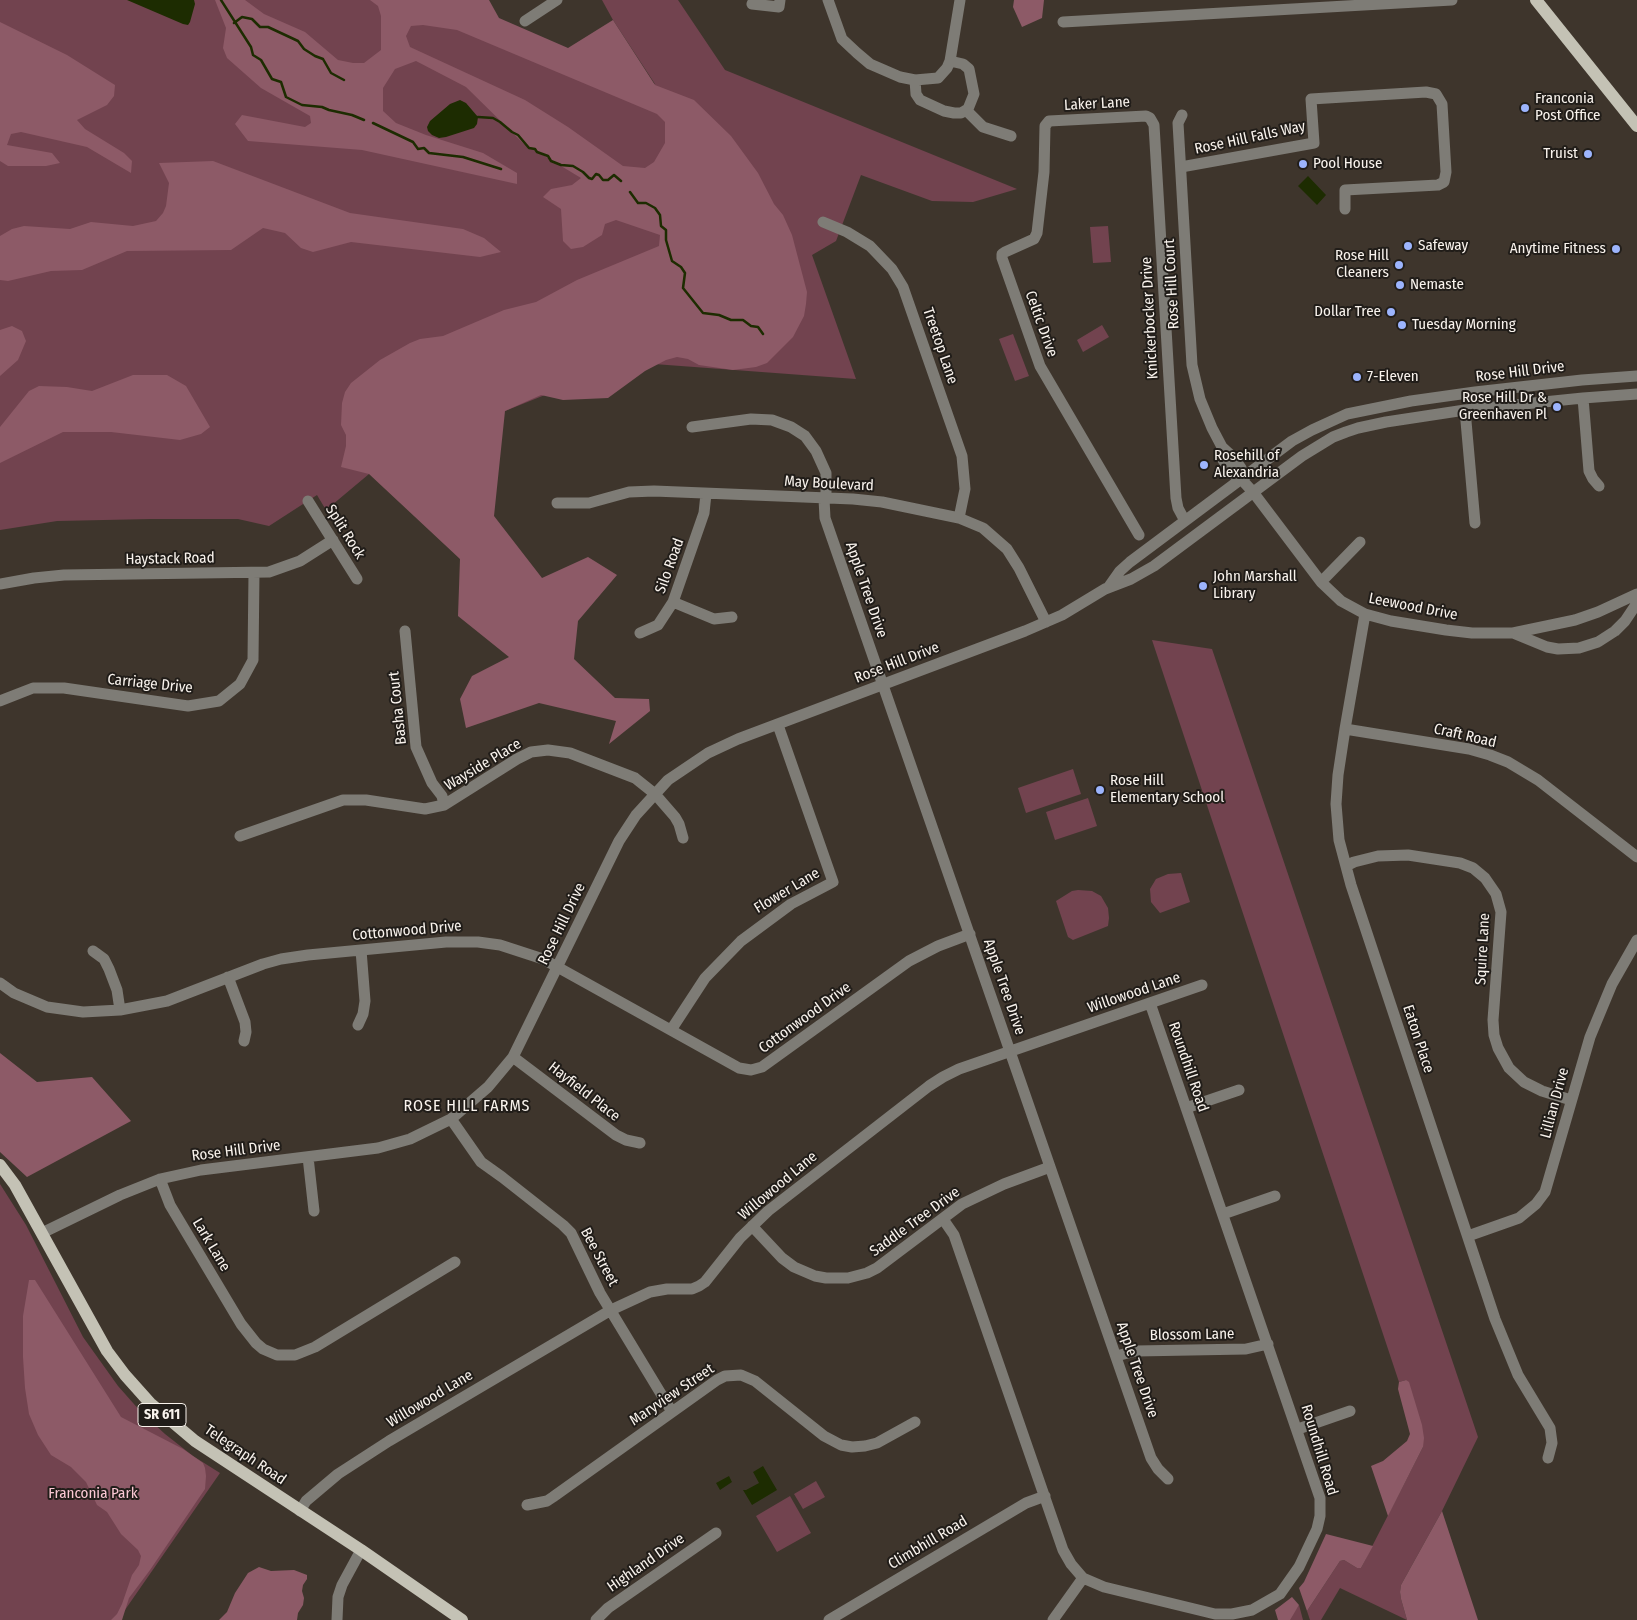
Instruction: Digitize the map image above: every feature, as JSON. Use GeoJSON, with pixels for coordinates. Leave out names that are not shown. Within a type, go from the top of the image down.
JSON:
{"type":"FeatureCollection","features":[{"type":"Feature","properties":{"kind":"main road"},"geometry":{"type":"LineString","coordinates":[[1536,0],[1637,126]]}},
{"type":"Feature","properties":{"kind":"main road","name":"Telegraph Road"},"geometry":{"type":"LineString","coordinates":[[0,1165],[15,1185],[107,1351],[125,1376],[150,1404],[195,1441],[361,1550],[462,1620]]}},
{"type":"Feature","properties":{"kind":"street"},"geometry":{"type":"LineString","coordinates":[[754,0],[752,4],[779,8],[780,0]]}},
{"type":"Feature","properties":{"kind":"street"},"geometry":{"type":"LineString","coordinates":[[828,0],[842,39],[857,53],[870,64],[900,77],[915,80],[938,78],[947,68],[950,61],[960,0]]}},
{"type":"Feature","properties":{"kind":"street"},"geometry":{"type":"LineString","coordinates":[[1063,22],[1236,6],[1452,0]]}},
{"type":"Feature","properties":{"kind":"street"},"geometry":{"type":"LineString","coordinates":[[525,20],[551,2]]}},
{"type":"Feature","properties":{"kind":"street"},"geometry":{"type":"LineString","coordinates":[[915,80],[916,94],[920,100],[944,111],[962,113],[966,110],[974,94],[969,69],[963,64],[950,61]]}},
{"type":"Feature","properties":{"kind":"street","name":"Rose Hill Falls Way"},"geometry":{"type":"LineString","coordinates":[[1181,167],[1314,143],[1311,99],[1432,92],[1438,96],[1442,104],[1446,172],[1444,182],[1438,185],[1345,190],[1345,210]]}},
{"type":"Feature","properties":{"kind":"street"},"geometry":{"type":"LineString","coordinates":[[966,110],[983,127],[1011,136]]}},
{"type":"Feature","properties":{"kind":"street","name":"Rose Hill Court"},"geometry":{"type":"LineString","coordinates":[[1182,115],[1178,123],[1192,365],[1200,399],[1212,428],[1222,447],[1241,468],[1247,486]]}},
{"type":"Feature","properties":{"kind":"street","name":"Laker Lane"},"geometry":{"type":"LineString","coordinates":[[1049,121],[1146,116]]}},
{"type":"Feature","properties":{"kind":"street","name":"Knickerbocker Drive"},"geometry":{"type":"LineString","coordinates":[[1146,116],[1150,118],[1154,125],[1176,498],[1178,508],[1185,521]]}},
{"type":"Feature","properties":{"kind":"street","name":"Celtic Drive"},"geometry":{"type":"LineString","coordinates":[[1049,121],[1045,126],[1044,172],[1037,233],[1034,239],[1002,254],[1002,258],[1040,366],[1139,535]]}},
{"type":"Feature","properties":{"kind":"street","name":"Treetop Lane"},"geometry":{"type":"LineString","coordinates":[[823,222],[848,232],[870,246],[892,269],[903,287],[962,456],[965,489],[958,518]]}},
{"type":"Feature","properties":{"kind":"street","name":"Rose Hill Drive"},"geometry":{"type":"LineString","coordinates":[[42,1233],[128,1191],[160,1179],[201,1170],[363,1151],[393,1145],[452,1120],[488,1087],[513,1057],[619,841],[636,815],[676,774],[708,753],[738,739],[1046,622],[1062,615],[1108,588],[1131,579],[1154,566],[1247,486],[1302,435],[1348,414],[1358,410],[1475,392],[1637,376]]}},
{"type":"Feature","properties":{"kind":"street","name":"Rose Hill Drive"},"geometry":{"type":"LineString","coordinates":[[1108,588],[1120,571],[1130,562],[1185,521],[1333,437],[1346,432],[1386,422],[1465,410],[1637,394]]}},
{"type":"Feature","properties":{"kind":"street"},"geometry":{"type":"LineString","coordinates":[[1583,398],[1589,471],[1599,486]]}},
{"type":"Feature","properties":{"kind":"street"},"geometry":{"type":"LineString","coordinates":[[1465,410],[1475,523]]}},
{"type":"Feature","properties":{"kind":"street","name":"Apple Tree Drive"},"geometry":{"type":"LineString","coordinates":[[692,427],[751,419],[772,420],[791,427],[804,436],[816,451],[826,473],[825,518],[1151,1458],[1168,1479]]}},
{"type":"Feature","properties":{"kind":"street","name":"Leewood Drive"},"geometry":{"type":"LineString","coordinates":[[1247,486],[1320,582],[1341,601],[1365,614],[1391,621],[1446,630],[1472,633],[1513,633],[1575,620],[1598,612],[1637,594]]}},
{"type":"Feature","properties":{"kind":"street","name":"May Boulevard"},"geometry":{"type":"LineString","coordinates":[[557,502],[589,503],[629,492],[641,491],[853,499],[882,502],[958,518],[983,528],[1007,549],[1019,568],[1046,622]]}},
{"type":"Feature","properties":{"kind":"street","name":"Silo Road"},"geometry":{"type":"LineString","coordinates":[[640,632],[658,625],[674,602],[704,513],[706,494]]}},
{"type":"Feature","properties":{"kind":"street","name":"Split Rock"},"geometry":{"type":"LineString","coordinates":[[308,501],[357,579]]}},
{"type":"Feature","properties":{"kind":"street","name":"Haystack Road"},"geometry":{"type":"LineString","coordinates":[[0,584],[64,575],[269,572],[288,567],[300,561],[333,540]]}},
{"type":"Feature","properties":{"kind":"street"},"geometry":{"type":"LineString","coordinates":[[1320,582],[1360,542]]}},
{"type":"Feature","properties":{"kind":"street","name":"Carriage Drive"},"geometry":{"type":"LineString","coordinates":[[0,701],[33,688],[64,688],[188,706],[219,701],[240,684],[253,660],[254,573]]}},
{"type":"Feature","properties":{"kind":"street"},"geometry":{"type":"LineString","coordinates":[[674,602],[714,618],[732,618]]}},
{"type":"Feature","properties":{"kind":"street","name":"Leewood Drive"},"geometry":{"type":"LineString","coordinates":[[1513,633],[1546,647],[1558,649],[1579,648],[1598,642],[1616,631],[1637,603]]}},
{"type":"Feature","properties":{"kind":"street","name":"Eaton Place"},"geometry":{"type":"LineString","coordinates":[[1365,614],[1344,729],[1336,804],[1339,840],[1351,885],[1495,1319],[1526,1389],[1550,1428],[1552,1443],[1548,1458]]}},
{"type":"Feature","properties":{"kind":"street","name":"Basha Court"},"geometry":{"type":"LineString","coordinates":[[405,631],[416,747],[432,783],[442,796],[444,805]]}},
{"type":"Feature","properties":{"kind":"street","name":"Flower Lane"},"geometry":{"type":"LineString","coordinates":[[671,1030],[705,978],[741,941],[791,904],[833,882],[778,725]]}},
{"type":"Feature","properties":{"kind":"street","name":"Craft Road"},"geometry":{"type":"LineString","coordinates":[[1344,729],[1469,749],[1508,762],[1538,780],[1637,857]]}},
{"type":"Feature","properties":{"kind":"street","name":"Wayside Place"},"geometry":{"type":"LineString","coordinates":[[240,836],[343,800],[366,800],[425,809],[444,805],[517,759],[531,752],[548,750],[570,753],[635,778],[655,794],[679,824],[683,838]]}},
{"type":"Feature","properties":{"kind":"street","name":"Squire Lane"},"geometry":{"type":"LineString","coordinates":[[1346,866],[1378,856],[1408,855],[1460,863],[1473,868],[1485,878],[1496,894],[1501,912],[1493,1020],[1494,1035],[1498,1048],[1509,1068],[1524,1082],[1542,1091],[1571,1100]]}},
{"type":"Feature","properties":{"kind":"street","name":"Cottonwood Drive"},"geometry":{"type":"LineString","coordinates":[[0,983],[14,993],[47,1007],[83,1012],[120,1010],[167,1001],[263,964],[281,959],[446,942],[478,942],[520,950],[544,959],[752,1075],[909,961],[938,946],[970,934]]}},
{"type":"Feature","properties":{"kind":"street","name":"Lillian Drive"},"geometry":{"type":"LineString","coordinates":[[1468,1236],[1519,1218],[1540,1200],[1548,1184],[1584,1055],[1599,1014],[1612,984],[1637,940]]}},
{"type":"Feature","properties":{"kind":"street"},"geometry":{"type":"LineString","coordinates":[[358,1025],[363,1014],[365,1001],[361,950]]}},
{"type":"Feature","properties":{"kind":"street"},"geometry":{"type":"LineString","coordinates":[[94,951],[104,959],[109,969],[117,990],[120,1010]]}},
{"type":"Feature","properties":{"kind":"street"},"geometry":{"type":"LineString","coordinates":[[228,977],[246,1022],[244,1041]]}},
{"type":"Feature","properties":{"kind":"street","name":"Willowood Lane"},"geometry":{"type":"LineString","coordinates":[[300,1511],[306,1501],[338,1474],[397,1436],[610,1310],[650,1292],[700,1286],[740,1238],[768,1211],[929,1086],[958,1070],[1202,985]]}},
{"type":"Feature","properties":{"kind":"street","name":"Roundhill Road"},"geometry":{"type":"LineString","coordinates":[[1083,1578],[1104,1587],[1216,1614],[1245,1612],[1273,1600],[1285,1589],[1299,1567],[1317,1530],[1320,1516],[1319,1491],[1150,1003]]}},
{"type":"Feature","properties":{"kind":"street","name":"Hayfield Place"},"geometry":{"type":"LineString","coordinates":[[513,1057],[616,1135],[626,1140],[640,1143]]}},
{"type":"Feature","properties":{"kind":"street"},"geometry":{"type":"LineString","coordinates":[[1186,1108],[1239,1090]]}},
{"type":"Feature","properties":{"kind":"street","name":"Bee Street"},"geometry":{"type":"LineString","coordinates":[[452,1120],[481,1162],[571,1233],[610,1310],[672,1412]]}},
{"type":"Feature","properties":{"kind":"street"},"geometry":{"type":"LineString","coordinates":[[308,1157],[314,1211]]}},
{"type":"Feature","properties":{"kind":"street","name":"Saddle Tree Drive"},"geometry":{"type":"LineString","coordinates":[[752,1226],[782,1258],[794,1267],[815,1276],[838,1279],[858,1276],[877,1268],[962,1204],[985,1192],[1050,1167]]}},
{"type":"Feature","properties":{"kind":"street","name":"Lark Lane"},"geometry":{"type":"LineString","coordinates":[[160,1179],[170,1205],[241,1324],[256,1343],[270,1352],[286,1356],[303,1353],[455,1262]]}},
{"type":"Feature","properties":{"kind":"street"},"geometry":{"type":"LineString","coordinates":[[1224,1214],[1275,1196]]}},
{"type":"Feature","properties":{"kind":"street"},"geometry":{"type":"LineString","coordinates":[[943,1219],[954,1235],[1067,1557],[1083,1578],[1053,1620]]}},
{"type":"Feature","properties":{"kind":"street","name":"Blossom Lane"},"geometry":{"type":"LineString","coordinates":[[1116,1356],[1136,1351],[1246,1349],[1268,1344]]}},
{"type":"Feature","properties":{"kind":"street","name":"Maryview Street"},"geometry":{"type":"LineString","coordinates":[[528,1505],[553,1498],[717,1380],[733,1375],[741,1375],[755,1381],[824,1436],[841,1445],[852,1447],[871,1444],[885,1439],[915,1422]]}},
{"type":"Feature","properties":{"kind":"street"},"geometry":{"type":"LineString","coordinates":[[1298,1429],[1350,1411]]}},
{"type":"Feature","properties":{"kind":"street","name":"Climbhill Road"},"geometry":{"type":"LineString","coordinates":[[829,1620],[1026,1502],[1045,1496]]}},
{"type":"Feature","properties":{"kind":"street","name":"Highland Drive"},"geometry":{"type":"LineString","coordinates":[[596,1620],[608,1608],[716,1533]]}},
{"type":"Feature","properties":{"kind":"street"},"geometry":{"type":"LineString","coordinates":[[336,1620],[338,1597],[342,1585],[361,1550]]}},
{"type":"Feature","properties":{"kind":"green space"},"geometry":{"type":"Polygon","coordinates":[[[0,0],[437,0],[655,84],[602,0],[678,0],[725,70],[1017,189],[973,202],[932,201],[861,175],[836,241],[812,255],[856,379],[627,362],[505,411],[369,474],[326,510],[317,495],[269,526],[238,519],[150,519],[57,521],[0,530],[0,0]]]}},
{"type":"Feature","properties":{"kind":"green space"},"geometry":{"type":"Polygon","coordinates":[[[215,0],[245,0],[264,14],[305,32],[338,60],[364,63],[381,50],[381,16],[378,6],[370,0],[489,0],[499,18],[568,48],[613,20],[655,85],[694,100],[731,136],[758,173],[774,204],[783,215],[792,235],[807,292],[806,304],[804,316],[793,337],[767,363],[756,367],[733,370],[699,365],[688,359],[677,357],[666,360],[645,371],[608,398],[563,400],[541,395],[505,411],[494,516],[542,578],[588,557],[617,575],[578,621],[574,659],[615,698],[649,699],[650,711],[609,744],[616,721],[539,703],[466,728],[460,699],[472,676],[509,657],[458,616],[460,559],[369,474],[341,467],[346,446],[346,435],[341,425],[342,403],[345,392],[351,383],[380,360],[410,343],[420,339],[443,336],[504,310],[536,302],[577,280],[659,246],[660,235],[616,220],[605,224],[602,235],[583,247],[571,249],[563,241],[561,209],[543,197],[551,189],[572,185],[581,178],[523,143],[466,87],[416,61],[395,69],[383,88],[383,111],[396,123],[426,135],[483,153],[517,173],[517,184],[362,150],[248,141],[235,124],[242,115],[305,127],[311,123],[310,116],[261,88],[227,58],[223,48],[226,28],[215,0]],[[423,25],[411,26],[406,36],[410,47],[525,100],[568,127],[623,166],[645,168],[654,162],[665,143],[665,122],[657,114],[457,30],[423,25]]]}},
{"type":"Feature","properties":{"kind":"green space"},"geometry":{"type":"Polygon","coordinates":[[[1014,0],[1044,0],[1042,18],[1022,27],[1013,7],[1014,0]]]}},
{"type":"Feature","properties":{"kind":"green space"},"geometry":{"type":"Polygon","coordinates":[[[0,22],[67,55],[115,85],[114,96],[107,105],[77,120],[85,129],[124,153],[132,161],[131,173],[87,147],[21,132],[11,134],[7,145],[52,153],[60,163],[46,166],[8,166],[0,161],[0,22]]]}},
{"type":"Feature","properties":{"kind":"green space"},"geometry":{"type":"Polygon","coordinates":[[[213,161],[350,213],[463,229],[484,238],[501,252],[480,257],[351,242],[313,252],[301,248],[285,233],[263,228],[231,250],[127,251],[82,270],[51,271],[8,281],[0,280],[0,236],[12,229],[24,226],[70,229],[91,222],[133,226],[156,221],[166,206],[169,183],[159,163],[213,161]]]}},
{"type":"Feature","properties":{"kind":"green space"},"geometry":{"type":"Polygon","coordinates":[[[1108,226],[1111,262],[1093,263],[1090,227],[1108,226]]]}},
{"type":"Feature","properties":{"kind":"green space"},"geometry":{"type":"Polygon","coordinates":[[[1102,325],[1109,337],[1083,352],[1077,340],[1102,325]]]}},
{"type":"Feature","properties":{"kind":"green space"},"geometry":{"type":"Polygon","coordinates":[[[12,326],[22,331],[26,341],[18,360],[0,376],[0,330],[12,326]]]}},
{"type":"Feature","properties":{"kind":"green space"},"geometry":{"type":"Polygon","coordinates":[[[1013,334],[1029,376],[1015,381],[999,339],[1013,334]]]}},
{"type":"Feature","properties":{"kind":"green space"},"geometry":{"type":"Polygon","coordinates":[[[133,375],[167,375],[186,386],[210,427],[201,434],[180,440],[111,432],[63,432],[0,463],[0,427],[29,391],[39,386],[67,387],[92,391],[133,375]]]}},
{"type":"Feature","properties":{"kind":"green space"},"geometry":{"type":"Polygon","coordinates":[[[1152,640],[1212,649],[1478,1437],[1442,1511],[1401,1585],[1401,1599],[1407,1620],[1340,1588],[1321,1620],[1310,1620],[1307,1611],[1340,1561],[1344,1560],[1357,1568],[1361,1568],[1423,1447],[1406,1380],[1399,1382],[1152,640]]]}},
{"type":"Feature","properties":{"kind":"green space"},"geometry":{"type":"Polygon","coordinates":[[[1073,769],[1081,794],[1026,813],[1018,788],[1073,769]]]}},
{"type":"Feature","properties":{"kind":"green space"},"geometry":{"type":"Polygon","coordinates":[[[1088,798],[1097,826],[1055,840],[1046,812],[1088,798]]]}},
{"type":"Feature","properties":{"kind":"green space"},"geometry":{"type":"Polygon","coordinates":[[[1181,873],[1190,902],[1160,913],[1151,902],[1150,889],[1156,879],[1168,874],[1181,873]]]}},
{"type":"Feature","properties":{"kind":"green space"},"geometry":{"type":"Polygon","coordinates":[[[1072,891],[1092,891],[1101,896],[1108,908],[1109,918],[1108,926],[1073,940],[1068,937],[1056,901],[1072,891]]]}},
{"type":"Feature","properties":{"kind":"green space"},"geometry":{"type":"Polygon","coordinates":[[[0,1053],[37,1082],[92,1077],[131,1121],[27,1177],[0,1152],[0,1053]]]}},
{"type":"Feature","properties":{"kind":"green space","name":"Franconia Park"},"geometry":{"type":"Polygon","coordinates":[[[0,1184],[26,1225],[83,1337],[118,1386],[141,1412],[165,1434],[193,1456],[220,1473],[118,1620],[0,1620],[0,1184]]]}},
{"type":"Feature","properties":{"kind":"green space"},"geometry":{"type":"Polygon","coordinates":[[[29,1280],[35,1280],[121,1417],[183,1449],[203,1463],[205,1468],[205,1489],[129,1598],[122,1620],[111,1620],[117,1614],[122,1604],[141,1556],[138,1550],[121,1534],[107,1512],[97,1505],[86,1482],[71,1467],[51,1455],[38,1435],[29,1414],[23,1357],[23,1316],[29,1280]]]}},
{"type":"Feature","properties":{"kind":"green space"},"geometry":{"type":"Polygon","coordinates":[[[1406,1380],[1409,1382],[1422,1425],[1423,1447],[1388,1516],[1371,1466],[1383,1461],[1407,1441],[1410,1434],[1398,1389],[1399,1382],[1406,1380]]]}},
{"type":"Feature","properties":{"kind":"green space"},"geometry":{"type":"Polygon","coordinates":[[[816,1481],[825,1497],[803,1509],[794,1494],[816,1481]]]}},
{"type":"Feature","properties":{"kind":"green space"},"geometry":{"type":"Polygon","coordinates":[[[790,1496],[811,1533],[777,1552],[756,1516],[790,1496]]]}},
{"type":"Feature","properties":{"kind":"green space"},"geometry":{"type":"Polygon","coordinates":[[[1442,1511],[1478,1620],[1407,1620],[1401,1599],[1401,1585],[1442,1511]]]}},
{"type":"Feature","properties":{"kind":"green space"},"geometry":{"type":"Polygon","coordinates":[[[1326,1534],[1373,1546],[1361,1568],[1357,1568],[1344,1560],[1340,1561],[1307,1611],[1299,1588],[1304,1582],[1326,1534]]]}},
{"type":"Feature","properties":{"kind":"green space"},"geometry":{"type":"Polygon","coordinates":[[[259,1567],[271,1571],[294,1570],[307,1575],[302,1591],[303,1605],[298,1613],[297,1620],[219,1620],[227,1612],[235,1593],[248,1573],[259,1567]]]}},
{"type":"Feature","properties":{"kind":"green space"},"geometry":{"type":"Polygon","coordinates":[[[1292,1597],[1299,1605],[1290,1620],[1278,1620],[1275,1610],[1292,1597]]]}},
{"type":"Feature","properties":{"kind":"green space"},"geometry":{"type":"Polygon","coordinates":[[[1299,1605],[1303,1620],[1290,1620],[1290,1618],[1299,1605]]]}},
{"type":"Feature","properties":{"kind":"shaded area"},"geometry":{"type":"Polygon","coordinates":[[[127,0],[194,0],[195,4],[188,25],[127,0]]]}},
{"type":"Feature","properties":{"kind":"shaded area"},"geometry":{"type":"Polygon","coordinates":[[[460,100],[466,103],[478,117],[474,128],[446,137],[439,138],[432,135],[427,127],[430,121],[450,104],[460,100]]]}},
{"type":"Feature","properties":{"kind":"shaded area"},"geometry":{"type":"Polygon","coordinates":[[[1308,176],[1326,195],[1317,205],[1298,186],[1308,176]]]}},
{"type":"Feature","properties":{"kind":"shaded area"},"geometry":{"type":"Polygon","coordinates":[[[763,1466],[777,1490],[752,1505],[743,1490],[759,1483],[753,1472],[763,1466]]]}},
{"type":"Feature","properties":{"kind":"shaded area"},"geometry":{"type":"Polygon","coordinates":[[[729,1476],[732,1482],[720,1490],[716,1483],[729,1476]]]}},
{"type":"Feature","properties":{"kind":"waterway"},"geometry":{"type":"LineString","coordinates":[[221,0],[251,47],[253,55],[261,60],[272,79],[281,82],[286,97],[302,105],[322,107],[364,120]]}},
{"type":"Feature","properties":{"kind":"waterway"},"geometry":{"type":"LineString","coordinates":[[234,23],[242,17],[252,19],[260,27],[268,27],[298,41],[304,49],[323,59],[331,73],[344,80]]}},
{"type":"Feature","properties":{"kind":"waterway"},"geometry":{"type":"LineString","coordinates":[[478,117],[493,118],[500,122],[518,135],[529,148],[548,156],[551,161],[561,165],[573,166],[592,179],[596,174],[603,180],[608,180],[614,175],[621,181]]}},
{"type":"Feature","properties":{"kind":"waterway"},"geometry":{"type":"LineString","coordinates":[[373,123],[413,142],[418,149],[424,148],[429,153],[463,157],[501,169]]}},
{"type":"Feature","properties":{"kind":"waterway"},"geometry":{"type":"LineString","coordinates":[[630,192],[638,203],[646,203],[655,208],[660,215],[661,226],[666,230],[666,240],[672,261],[681,267],[685,273],[683,288],[703,313],[719,315],[731,320],[743,320],[751,326],[758,327],[763,334]]}},
{"type":"Feature","properties":{"kind":"place","name":"Franconia Post Office"},"geometry":{"type":"Point","coordinates":[1525,108]}},
{"type":"Feature","properties":{"kind":"place","name":"Truist"},"geometry":{"type":"Point","coordinates":[1588,154]}},
{"type":"Feature","properties":{"kind":"place","name":"Pool House"},"geometry":{"type":"Point","coordinates":[1303,164]}},
{"type":"Feature","properties":{"kind":"place","name":"Safeway"},"geometry":{"type":"Point","coordinates":[1408,246]}},
{"type":"Feature","properties":{"kind":"place","name":"Anytime Fitness"},"geometry":{"type":"Point","coordinates":[1616,249]}},
{"type":"Feature","properties":{"kind":"place","name":"Rose Hill Cleaners"},"geometry":{"type":"Point","coordinates":[1399,265]}},
{"type":"Feature","properties":{"kind":"place","name":"Nemaste"},"geometry":{"type":"Point","coordinates":[1400,285]}},
{"type":"Feature","properties":{"kind":"place","name":"Dollar Tree"},"geometry":{"type":"Point","coordinates":[1391,312]}},
{"type":"Feature","properties":{"kind":"place","name":"Tuesday Morning"},"geometry":{"type":"Point","coordinates":[1402,325]}},
{"type":"Feature","properties":{"kind":"place","name":"7-Eleven"},"geometry":{"type":"Point","coordinates":[1357,377]}},
{"type":"Feature","properties":{"kind":"place","name":"Rose Hill Dr & Greenhaven Pl"},"geometry":{"type":"Point","coordinates":[1557,407]}},
{"type":"Feature","properties":{"kind":"place","name":"Rosehill of Alexandria"},"geometry":{"type":"Point","coordinates":[1204,465]}},
{"type":"Feature","properties":{"kind":"place","name":"John Marshall Library"},"geometry":{"type":"Point","coordinates":[1203,586]}},
{"type":"Feature","properties":{"kind":"place","name":"Rose Hill Elementary School"},"geometry":{"type":"Point","coordinates":[1100,790]}},
{"type":"Feature","properties":{"kind":"district","name":"ROSE HILL FARMS"},"geometry":{"type":"Point","coordinates":[467,1107]}}]}
